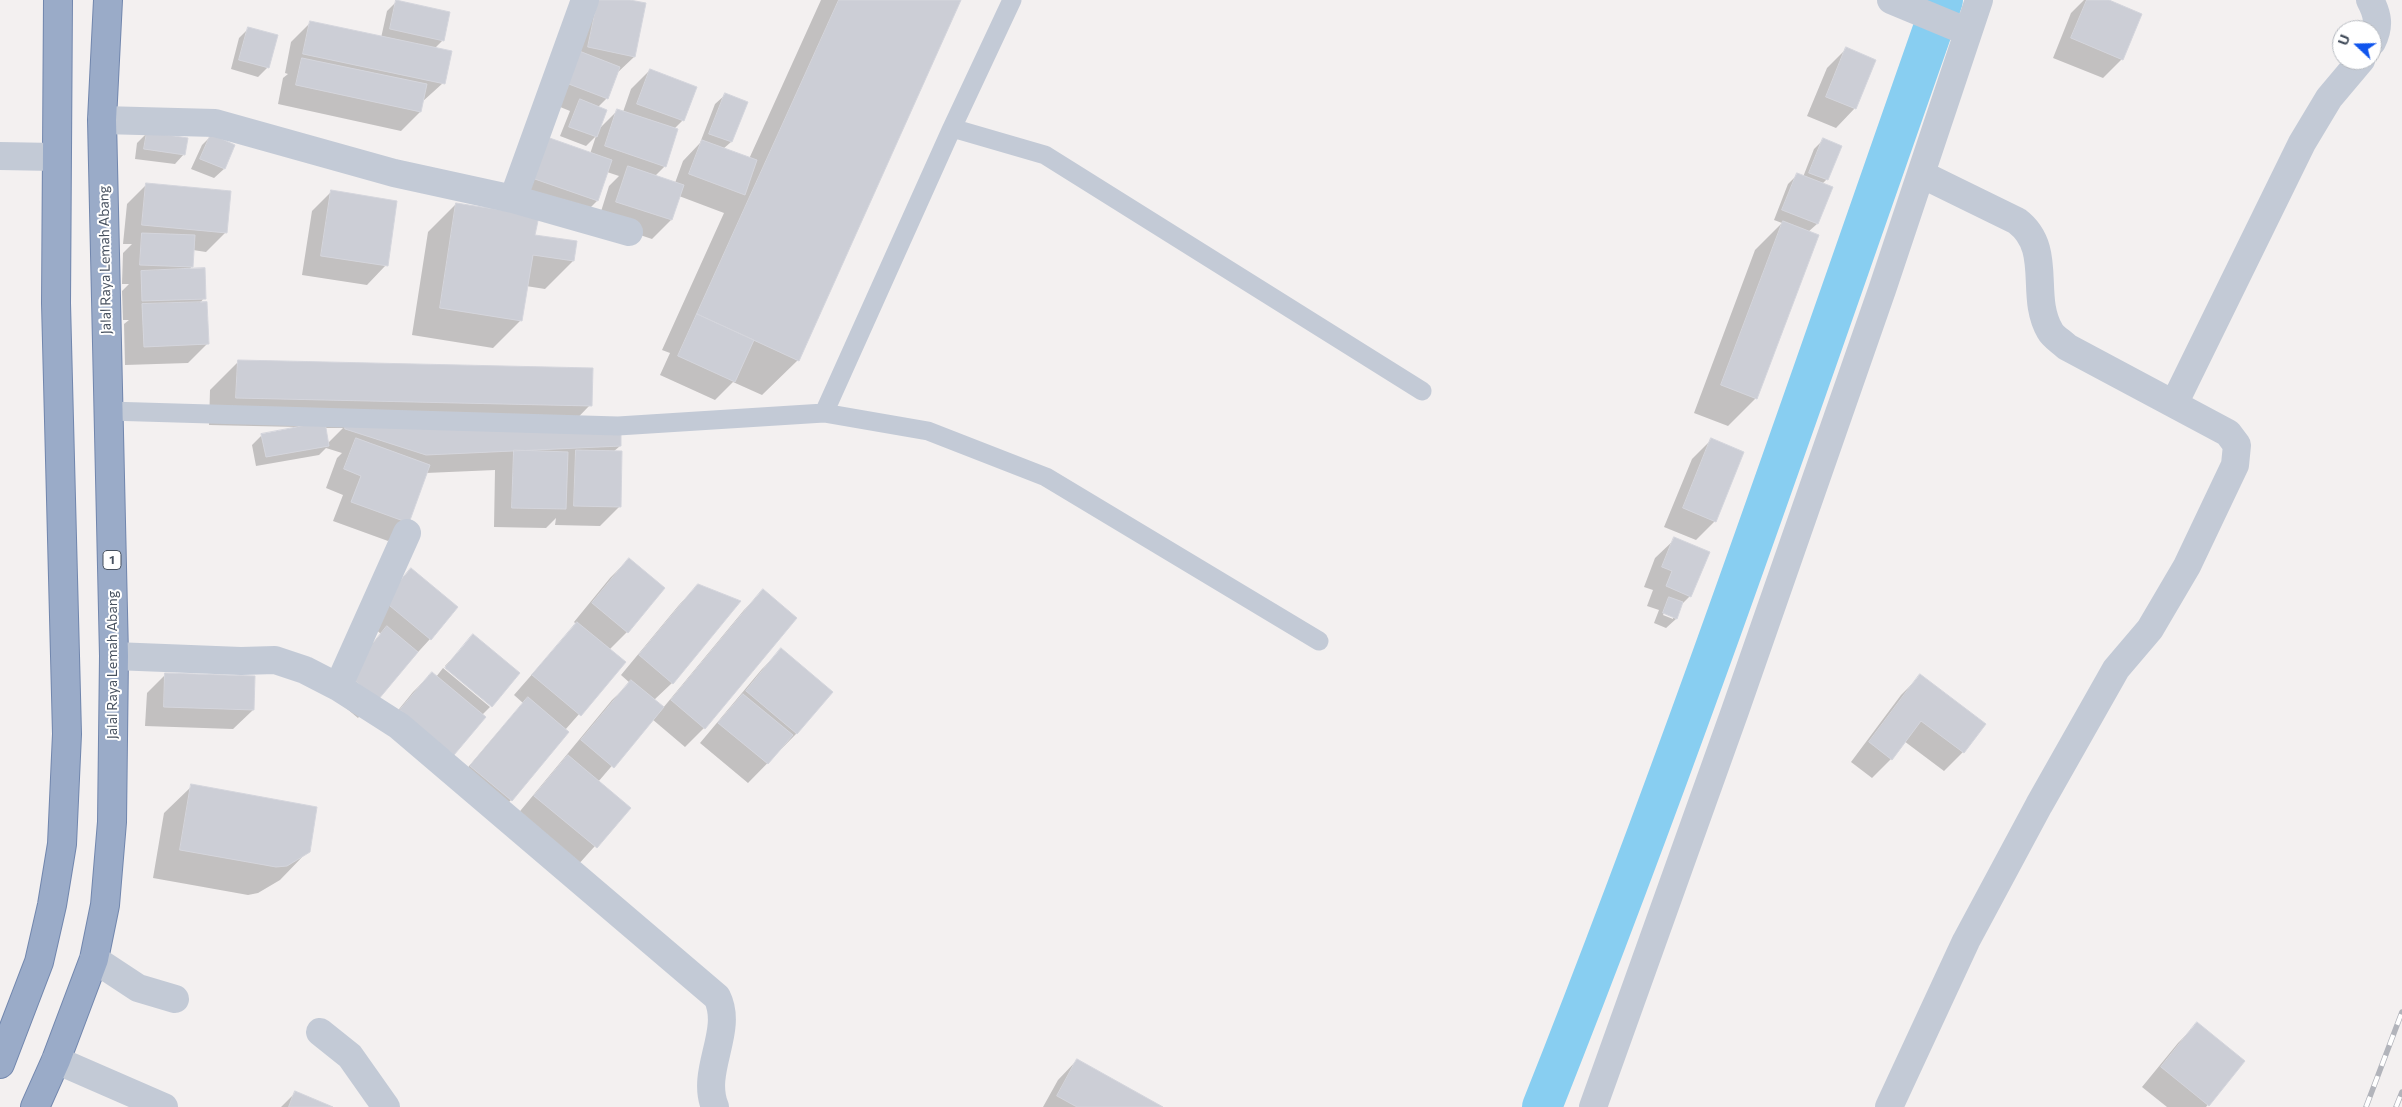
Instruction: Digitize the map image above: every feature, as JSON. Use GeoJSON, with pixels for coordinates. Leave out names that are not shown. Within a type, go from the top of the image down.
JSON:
{"type":"FeatureCollection","features":[{"type":"Feature","properties":{"kind":"highway"},"geometry":{"type":"LineString","coordinates":[[0,1064],[7,1026],[39,962],[52,905],[62,844],[67,734],[56,303],[55,158],[58,0]]}},
{"type":"Feature","properties":{"kind":"highway","name":"Jalal Raya Lemah Abang"},"geometry":{"type":"LineString","coordinates":[[35,1107],[56,1060],[94,959],[105,905],[112,822],[114,656],[102,120],[108,0]]}},
{"type":"Feature","properties":{"kind":"street"},"geometry":{"type":"LineString","coordinates":[[513,199],[584,0]]}},
{"type":"Feature","properties":{"kind":"street"},"geometry":{"type":"LineString","coordinates":[[1593,1107],[1735,711],[1921,174],[1959,29],[1979,0]]}},
{"type":"Feature","properties":{"kind":"street"},"geometry":{"type":"LineString","coordinates":[[2370,0],[2377,14],[2378,20]]}},
{"type":"Feature","properties":{"kind":"street"},"geometry":{"type":"LineString","coordinates":[[1895,2],[1959,29]]}},
{"type":"Feature","properties":{"kind":"street"},"geometry":{"type":"LineString","coordinates":[[2174,404],[2302,143],[2329,98],[2352,70]]}},
{"type":"Feature","properties":{"kind":"street"},"geometry":{"type":"LineString","coordinates":[[102,120],[215,123],[394,173],[513,199],[629,232]]}},
{"type":"Feature","properties":{"kind":"street"},"geometry":{"type":"LineString","coordinates":[[0,156],[55,158]]}},
{"type":"Feature","properties":{"kind":"street"},"geometry":{"type":"LineString","coordinates":[[1889,1107],[1966,941],[2039,805],[2116,669],[2150,629],[2187,566],[2234,465],[2237,445],[2228,433],[2067,347],[2050,331],[2043,310],[2036,245],[2028,229],[2017,221],[1921,174]]}},
{"type":"Feature","properties":{"kind":"street"},"geometry":{"type":"LineString","coordinates":[[338,686],[407,533]]}},
{"type":"Feature","properties":{"kind":"street"},"geometry":{"type":"LineString","coordinates":[[114,656],[241,661],[275,660],[305,670],[338,686],[399,726],[717,997],[722,1006],[722,1017],[712,1069],[715,1107]]}},
{"type":"Feature","properties":{"kind":"street"},"geometry":{"type":"LineString","coordinates":[[94,959],[138,988],[176,999]]}},
{"type":"Feature","properties":{"kind":"street"},"geometry":{"type":"LineString","coordinates":[[320,1032],[350,1056],[386,1107]]}},
{"type":"Feature","properties":{"kind":"street"},"geometry":{"type":"LineString","coordinates":[[56,1060],[164,1107]]}},
{"type":"Feature","properties":{"kind":"lane"},"geometry":{"type":"LineString","coordinates":[[824,413],[952,128],[1012,0]]}},
{"type":"Feature","properties":{"kind":"lane"},"geometry":{"type":"LineString","coordinates":[[952,128],[1045,155],[1422,391]]}},
{"type":"Feature","properties":{"kind":"lane"},"geometry":{"type":"LineString","coordinates":[[108,411],[618,426],[824,413],[928,431],[1046,477],[1319,641]]}},
{"type":"Feature","properties":{"kind":"building"},"geometry":{"type":"Polygon","coordinates":[[[396,0],[450,12],[444,41],[390,29],[396,0]]]}},
{"type":"Feature","properties":{"kind":"building"},"geometry":{"type":"Polygon","coordinates":[[[598,0],[630,0],[646,3],[635,57],[588,47],[598,0]]]}},
{"type":"Feature","properties":{"kind":"building"},"geometry":{"type":"Polygon","coordinates":[[[839,0],[961,0],[799,361],[697,314],[839,0]]]}},
{"type":"Feature","properties":{"kind":"building"},"geometry":{"type":"Polygon","coordinates":[[[2087,0],[2109,0],[2142,14],[2123,60],[2071,38],[2087,0]]]}},
{"type":"Feature","properties":{"kind":"building"},"geometry":{"type":"Polygon","coordinates":[[[310,21],[452,51],[445,84],[303,54],[310,21]]]}},
{"type":"Feature","properties":{"kind":"building"},"geometry":{"type":"Polygon","coordinates":[[[248,27],[278,35],[269,68],[239,60],[248,27]]]}},
{"type":"Feature","properties":{"kind":"building"},"geometry":{"type":"Polygon","coordinates":[[[1846,47],[1876,60],[1856,109],[1826,97],[1846,47]]]}},
{"type":"Feature","properties":{"kind":"building"},"geometry":{"type":"Polygon","coordinates":[[[574,49],[620,67],[608,99],[561,81],[574,49]]]}},
{"type":"Feature","properties":{"kind":"building"},"geometry":{"type":"Polygon","coordinates":[[[302,58],[427,84],[421,112],[296,85],[302,58]]]}},
{"type":"Feature","properties":{"kind":"building"},"geometry":{"type":"Polygon","coordinates":[[[650,69],[697,87],[684,121],[637,104],[650,69]]]}},
{"type":"Feature","properties":{"kind":"building"},"geometry":{"type":"Polygon","coordinates":[[[725,93],[748,102],[732,142],[709,134],[725,93]]]}},
{"type":"Feature","properties":{"kind":"building"},"geometry":{"type":"Polygon","coordinates":[[[580,99],[607,110],[597,137],[569,127],[580,99]]]}},
{"type":"Feature","properties":{"kind":"building"},"geometry":{"type":"Polygon","coordinates":[[[617,109],[678,129],[666,167],[605,146],[617,109]]]}},
{"type":"Feature","properties":{"kind":"building"},"geometry":{"type":"Polygon","coordinates":[[[147,132],[188,138],[185,155],[144,149],[147,132]]]}},
{"type":"Feature","properties":{"kind":"building"},"geometry":{"type":"Polygon","coordinates":[[[211,134],[235,145],[225,169],[200,159],[211,134]]]}},
{"type":"Feature","properties":{"kind":"building"},"geometry":{"type":"Polygon","coordinates":[[[544,136],[612,160],[598,201],[529,177],[544,136]]]}},
{"type":"Feature","properties":{"kind":"building"},"geometry":{"type":"Polygon","coordinates":[[[1823,138],[1842,146],[1828,180],[1809,173],[1823,138]]]}},
{"type":"Feature","properties":{"kind":"building"},"geometry":{"type":"Polygon","coordinates":[[[702,140],[757,160],[745,195],[689,174],[702,140]]]}},
{"type":"Feature","properties":{"kind":"building"},"geometry":{"type":"Polygon","coordinates":[[[628,166],[684,185],[672,220],[616,202],[628,166]]]}},
{"type":"Feature","properties":{"kind":"building"},"geometry":{"type":"Polygon","coordinates":[[[1797,173],[1833,187],[1818,224],[1782,210],[1797,173]]]}},
{"type":"Feature","properties":{"kind":"building"},"geometry":{"type":"Polygon","coordinates":[[[146,183],[231,191],[227,233],[142,225],[146,183]]]}},
{"type":"Feature","properties":{"kind":"building"},"geometry":{"type":"Polygon","coordinates":[[[331,190],[397,201],[388,266],[321,256],[331,190]]]}},
{"type":"Feature","properties":{"kind":"building"},"geometry":{"type":"Polygon","coordinates":[[[456,203],[539,216],[535,235],[577,241],[574,261],[533,255],[522,321],[440,308],[456,203]]]}},
{"type":"Feature","properties":{"kind":"building"},"geometry":{"type":"Polygon","coordinates":[[[1783,221],[1819,235],[1757,399],[1721,385],[1783,221]]]}},
{"type":"Feature","properties":{"kind":"building"},"geometry":{"type":"Polygon","coordinates":[[[142,233],[195,235],[193,267],[140,265],[142,233]]]}},
{"type":"Feature","properties":{"kind":"building"},"geometry":{"type":"Polygon","coordinates":[[[205,268],[206,299],[142,301],[141,271],[205,268]]]}},
{"type":"Feature","properties":{"kind":"building"},"geometry":{"type":"Polygon","coordinates":[[[207,302],[209,344],[144,347],[142,304],[207,302]]]}},
{"type":"Feature","properties":{"kind":"building"},"geometry":{"type":"Polygon","coordinates":[[[697,314],[754,340],[735,382],[678,356],[697,314]]]}},
{"type":"Feature","properties":{"kind":"building"},"geometry":{"type":"Polygon","coordinates":[[[238,360],[593,368],[592,406],[236,398],[238,360]]]}},
{"type":"Feature","properties":{"kind":"building"},"geometry":{"type":"Polygon","coordinates":[[[325,422],[329,446],[266,457],[261,434],[325,422]]]}},
{"type":"Feature","properties":{"kind":"building"},"geometry":{"type":"Polygon","coordinates":[[[346,423],[621,433],[621,446],[426,455],[345,429],[346,423]]]}},
{"type":"Feature","properties":{"kind":"building"},"geometry":{"type":"Polygon","coordinates":[[[356,438],[430,465],[409,523],[351,502],[361,476],[344,469],[356,438]]]}},
{"type":"Feature","properties":{"kind":"building"},"geometry":{"type":"Polygon","coordinates":[[[1711,438],[1744,452],[1716,522],[1683,508],[1711,438]]]}},
{"type":"Feature","properties":{"kind":"building"},"geometry":{"type":"Polygon","coordinates":[[[514,450],[568,452],[566,509],[512,508],[514,450]]]}},
{"type":"Feature","properties":{"kind":"building"},"geometry":{"type":"Polygon","coordinates":[[[576,450],[622,451],[621,507],[574,506],[576,450]]]}},
{"type":"Feature","properties":{"kind":"building"},"geometry":{"type":"Polygon","coordinates":[[[1674,537],[1710,552],[1691,597],[1666,586],[1672,571],[1662,567],[1674,537]]]}},
{"type":"Feature","properties":{"kind":"building"},"geometry":{"type":"Polygon","coordinates":[[[629,558],[665,588],[628,633],[592,603],[629,558]]]}},
{"type":"Feature","properties":{"kind":"building"},"geometry":{"type":"Polygon","coordinates":[[[411,568],[458,607],[431,640],[384,601],[411,568]]]}},
{"type":"Feature","properties":{"kind":"building"},"geometry":{"type":"Polygon","coordinates":[[[698,584],[741,601],[673,684],[639,655],[698,584]]]}},
{"type":"Feature","properties":{"kind":"building"},"geometry":{"type":"Polygon","coordinates":[[[763,589],[797,618],[705,729],[671,700],[763,589]]]}},
{"type":"Feature","properties":{"kind":"building"},"geometry":{"type":"Polygon","coordinates":[[[1669,597],[1683,602],[1677,619],[1663,613],[1669,597]]]}},
{"type":"Feature","properties":{"kind":"building"},"geometry":{"type":"Polygon","coordinates":[[[577,622],[626,662],[581,716],[532,675],[577,622]]]}},
{"type":"Feature","properties":{"kind":"building"},"geometry":{"type":"Polygon","coordinates":[[[387,626],[418,652],[378,700],[348,675],[387,626]]]}},
{"type":"Feature","properties":{"kind":"building"},"geometry":{"type":"Polygon","coordinates":[[[473,634],[520,673],[492,707],[445,668],[473,634]]]}},
{"type":"Feature","properties":{"kind":"building"},"geometry":{"type":"Polygon","coordinates":[[[781,648],[833,692],[797,734],[746,691],[781,648]]]}},
{"type":"Feature","properties":{"kind":"building"},"geometry":{"type":"Polygon","coordinates":[[[432,672],[486,717],[454,755],[400,710],[432,672]]]}},
{"type":"Feature","properties":{"kind":"building"},"geometry":{"type":"Polygon","coordinates":[[[165,673],[255,676],[254,710],[164,707],[165,673]]]}},
{"type":"Feature","properties":{"kind":"building"},"geometry":{"type":"Polygon","coordinates":[[[1920,674],[1986,724],[1964,753],[1921,721],[1892,760],[1869,742],[1920,674]]]}},
{"type":"Feature","properties":{"kind":"building"},"geometry":{"type":"Polygon","coordinates":[[[631,680],[664,707],[614,768],[581,740],[631,680]]]}},
{"type":"Feature","properties":{"kind":"building"},"geometry":{"type":"Polygon","coordinates":[[[743,694],[793,735],[768,764],[718,723],[743,694]]]}},
{"type":"Feature","properties":{"kind":"building"},"geometry":{"type":"Polygon","coordinates":[[[528,697],[569,732],[512,801],[470,766],[528,697]]]}},
{"type":"Feature","properties":{"kind":"building"},"geometry":{"type":"Polygon","coordinates":[[[568,755],[631,808],[597,848],[534,796],[568,755]]]}},
{"type":"Feature","properties":{"kind":"building"},"geometry":{"type":"Polygon","coordinates":[[[191,784],[317,807],[310,852],[287,866],[276,867],[180,850],[191,784]]]}},
{"type":"Feature","properties":{"kind":"building"},"geometry":{"type":"Polygon","coordinates":[[[2197,1022],[2245,1061],[2209,1106],[2161,1067],[2197,1022]]]}},
{"type":"Feature","properties":{"kind":"building"},"geometry":{"type":"Polygon","coordinates":[[[1077,1059],[1163,1107],[1077,1107],[1057,1096],[1077,1059]]]}},
{"type":"Feature","properties":{"kind":"building"},"geometry":{"type":"Polygon","coordinates":[[[295,1091],[333,1107],[289,1107],[295,1091]]]}},
{"type":"Feature","properties":{"kind":"waterway"},"geometry":{"type":"LineString","coordinates":[[1542,1107],[1596,970],[1698,694],[1943,0]]}},
{"type":"Feature","properties":{"kind":"railway"},"geometry":{"type":"LineString","coordinates":[[2366,1107],[2402,1012]]}},
{"type":"Feature","properties":{"kind":"railway"},"geometry":{"type":"LineString","coordinates":[[2396,1107],[2402,1092]]}}]}
